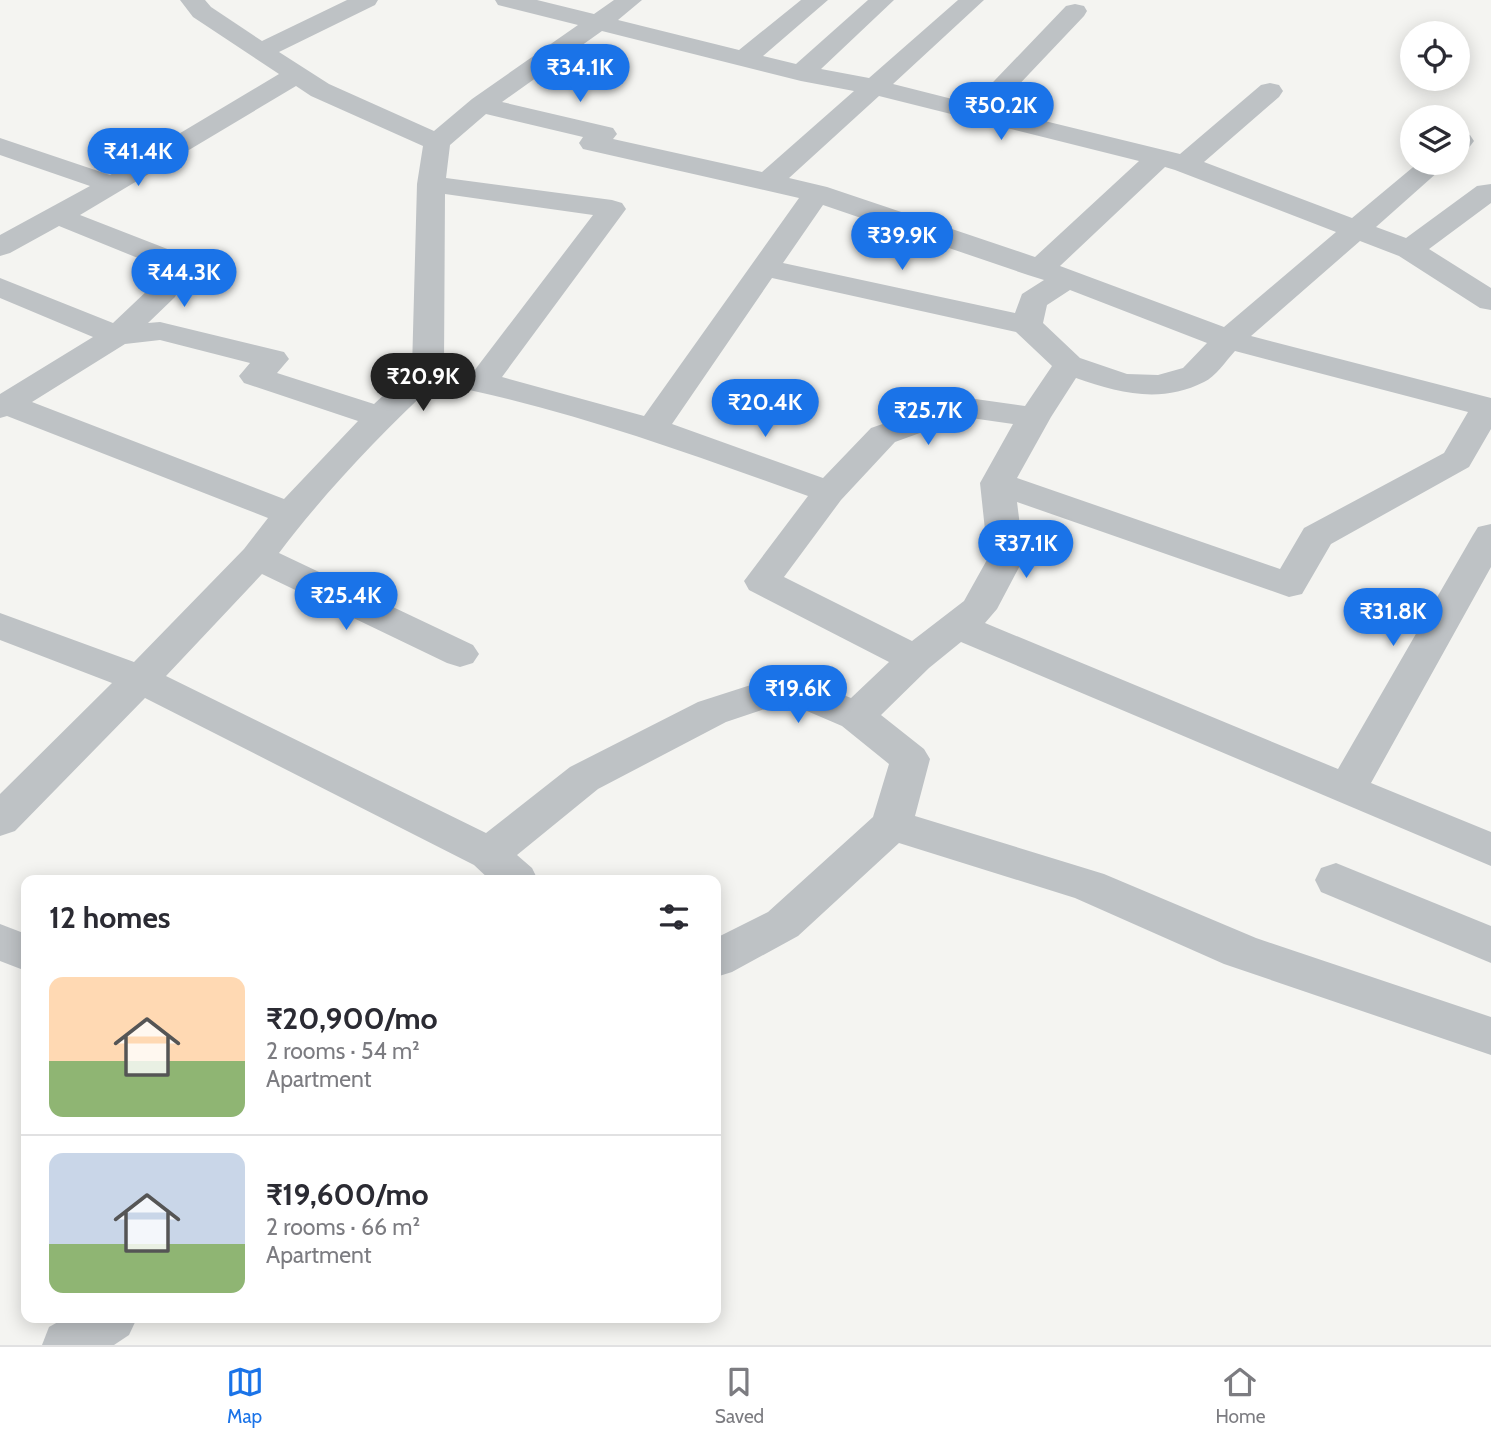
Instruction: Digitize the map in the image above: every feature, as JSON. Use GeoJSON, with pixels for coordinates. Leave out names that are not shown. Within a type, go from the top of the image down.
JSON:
{"type":"FeatureCollection","features":[{"type":"Feature","properties":{"kind":"street"},"geometry":{"type":"LineString","coordinates":[[192,0],[202,12],[320,90],[436,142]]}},
{"type":"Feature","properties":{"kind":"street"},"geometry":{"type":"LineString","coordinates":[[261,51],[366,0]]}},
{"type":"Feature","properties":{"kind":"street"},"geometry":{"type":"LineString","coordinates":[[508,0],[801,73],[873,87],[1172,160],[1409,250],[1491,301]]}},
{"type":"Feature","properties":{"kind":"street"},"geometry":{"type":"LineString","coordinates":[[0,820],[257,557],[289,514],[380,417],[428,372],[431,184],[436,142],[481,105],[630,0]]}},
{"type":"Feature","properties":{"kind":"street"},"geometry":{"type":"LineString","coordinates":[[745,58],[816,0]]}},
{"type":"Feature","properties":{"kind":"street"},"geometry":{"type":"LineString","coordinates":[[801,73],[882,0]]}},
{"type":"Feature","properties":{"kind":"street"},"geometry":{"type":"LineString","coordinates":[[768,182],[972,0]]}},
{"type":"Feature","properties":{"kind":"street"},"geometry":{"type":"LineString","coordinates":[[979,112],[1076,11]]}},
{"type":"Feature","properties":{"kind":"street"},"geometry":{"type":"LineString","coordinates":[[0,247],[113,185],[296,75]]}},
{"type":"Feature","properties":{"kind":"street"},"geometry":{"type":"LineString","coordinates":[[1027,325],[1033,301],[1053,274],[1172,160],[1270,91]]}},
{"type":"Feature","properties":{"kind":"street"},"geometry":{"type":"LineString","coordinates":[[481,105],[603,134],[593,143],[817,193],[1053,274],[1227,340],[1489,407],[1457,460],[1317,536],[1289,585],[997,483]]}},
{"type":"Feature","properties":{"kind":"street"},"geometry":{"type":"LineString","coordinates":[[0,146],[113,185]]}},
{"type":"Feature","properties":{"kind":"street"},"geometry":{"type":"LineString","coordinates":[[767,268],[1027,325],[1069,365],[1123,384],[1160,385],[1194,375],[1227,340],[1419,175]]}},
{"type":"Feature","properties":{"kind":"street"},"geometry":{"type":"LineString","coordinates":[[431,184],[612,209],[482,382]]}},
{"type":"Feature","properties":{"kind":"street"},"geometry":{"type":"LineString","coordinates":[[1409,250],[1487,192]]}},
{"type":"Feature","properties":{"kind":"street"},"geometry":{"type":"LineString","coordinates":[[652,428],[767,268],[817,193]]}},
{"type":"Feature","properties":{"kind":"street"},"geometry":{"type":"LineString","coordinates":[[3,406],[117,336],[164,291],[177,263],[58,216]]}},
{"type":"Feature","properties":{"kind":"street"},"geometry":{"type":"LineString","coordinates":[[0,287],[117,336],[159,331],[273,359],[255,376],[380,417]]}},
{"type":"Feature","properties":{"kind":"street"},"geometry":{"type":"LineString","coordinates":[[856,716],[915,659],[978,609],[1006,558],[997,483],[1034,417],[1069,365]]}},
{"type":"Feature","properties":{"kind":"street"},"geometry":{"type":"LineString","coordinates":[[428,372],[482,382],[652,428],[829,492]]}},
{"type":"Feature","properties":{"kind":"street"},"geometry":{"type":"LineString","coordinates":[[3,406],[289,514]]}},
{"type":"Feature","properties":{"kind":"street"},"geometry":{"type":"LineString","coordinates":[[915,659],[762,581],[829,492],[883,435],[961,407],[1034,417]]}},
{"type":"Feature","properties":{"kind":"street"},"geometry":{"type":"LineString","coordinates":[[1347,790],[1491,535]]}},
{"type":"Feature","properties":{"kind":"street"},"geometry":{"type":"LineString","coordinates":[[257,557],[460,654]]}},
{"type":"Feature","properties":{"kind":"street"},"geometry":{"type":"LineString","coordinates":[[0,626],[140,679],[503,867],[584,778],[712,712],[788,687],[856,716],[910,759],[892,825],[783,924],[721,955]]}},
{"type":"Feature","properties":{"kind":"street"},"geometry":{"type":"LineString","coordinates":[[957,626],[1491,850]]}},
{"type":"Feature","properties":{"kind":"street"},"geometry":{"type":"LineString","coordinates":[[892,825],[1089,886],[1240,951],[1491,1036]]}},
{"type":"Feature","properties":{"kind":"street"},"geometry":{"type":"LineString","coordinates":[[1336,880],[1491,945]]}},
{"type":"Feature","properties":{"kind":"street"},"geometry":{"type":"LineString","coordinates":[[0,942],[21,951]]}},
{"type":"Feature","properties":{"kind":"street"},"geometry":{"type":"LineString","coordinates":[[68,1345],[103,1323]]}}]}
